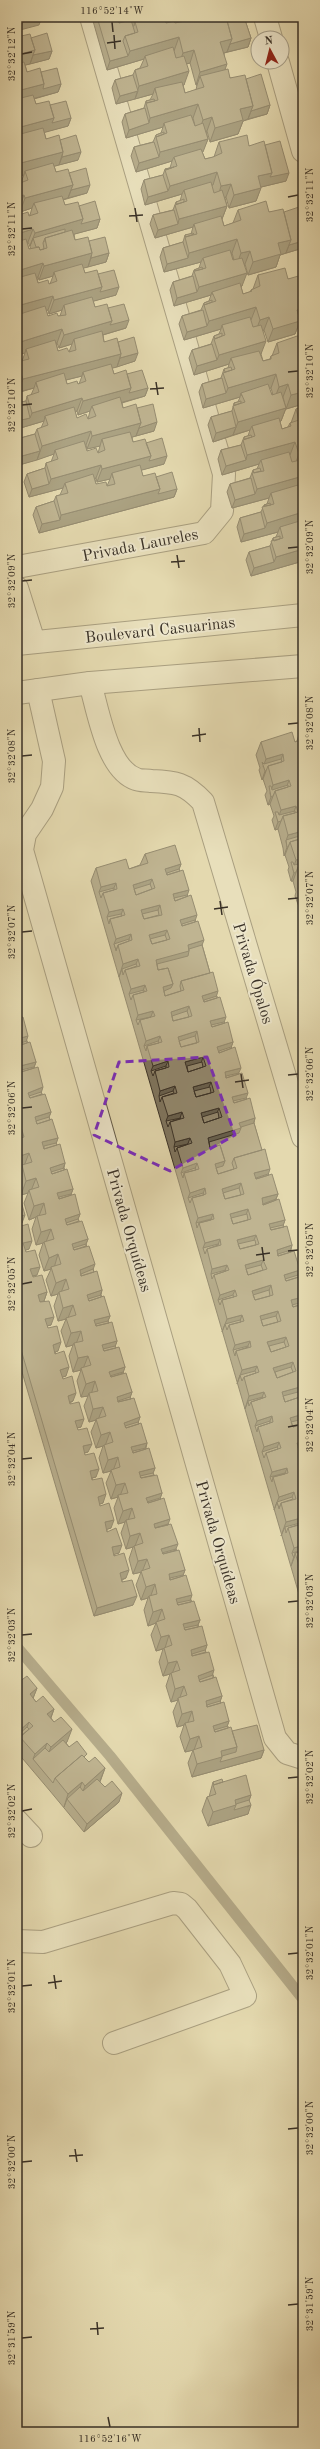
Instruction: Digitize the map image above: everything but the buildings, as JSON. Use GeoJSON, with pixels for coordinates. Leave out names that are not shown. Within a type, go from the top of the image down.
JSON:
{"type":"FeatureCollection","features":[{"type":"Feature","properties":{"kind":"street","name":"Privada Laureles"},"geometry":{"type":"LineString","coordinates":[[17,567],[204,533],[222,512],[224,474],[91,17]]}},
{"type":"Feature","properties":{"kind":"street"},"geometry":{"type":"LineString","coordinates":[[265,17],[269,30]]}},
{"type":"Feature","properties":{"kind":"street"},"geometry":{"type":"LineString","coordinates":[[280,70],[303,151]]}},
{"type":"Feature","properties":{"kind":"street"},"geometry":{"type":"LineString","coordinates":[[17,588],[26,643]]}},
{"type":"Feature","properties":{"kind":"street","name":"Boulevard Casuarinas"},"geometry":{"type":"LineString","coordinates":[[26,643],[303,615]]}},
{"type":"Feature","properties":{"kind":"street"},"geometry":{"type":"LineString","coordinates":[[17,693],[90,683],[303,666]]}},
{"type":"Feature","properties":{"kind":"street","name":"Privada Ópalos"},"geometry":{"type":"LineString","coordinates":[[90,683],[112,755],[121,769],[136,780],[172,782],[190,788],[203,802],[303,1137]]}},
{"type":"Feature","properties":{"kind":"street","name":"Privada Orquídeas"},"geometry":{"type":"LineString","coordinates":[[38,690],[54,761],[52,787],[42,809],[25,834],[22,850],[275,1738],[287,1753],[303,1758]]}},
{"type":"Feature","properties":{"kind":"street"},"geometry":{"type":"LineString","coordinates":[[17,1941],[43,1942],[173,1903],[181,1904],[188,1909],[230,1964],[245,1996],[114,2044]]}},
{"type":"Feature","properties":{"kind":"highlighted area"},"geometry":{"type":"Polygon","coordinates":[[[207,1057],[235,1135],[170,1171],[94,1135],[119,1062],[207,1057]]]}},
{"type":"Feature","properties":{"kind":"waterway"},"geometry":{"type":"LineString","coordinates":[[17,1647],[110,1756],[303,1999]]}}]}
